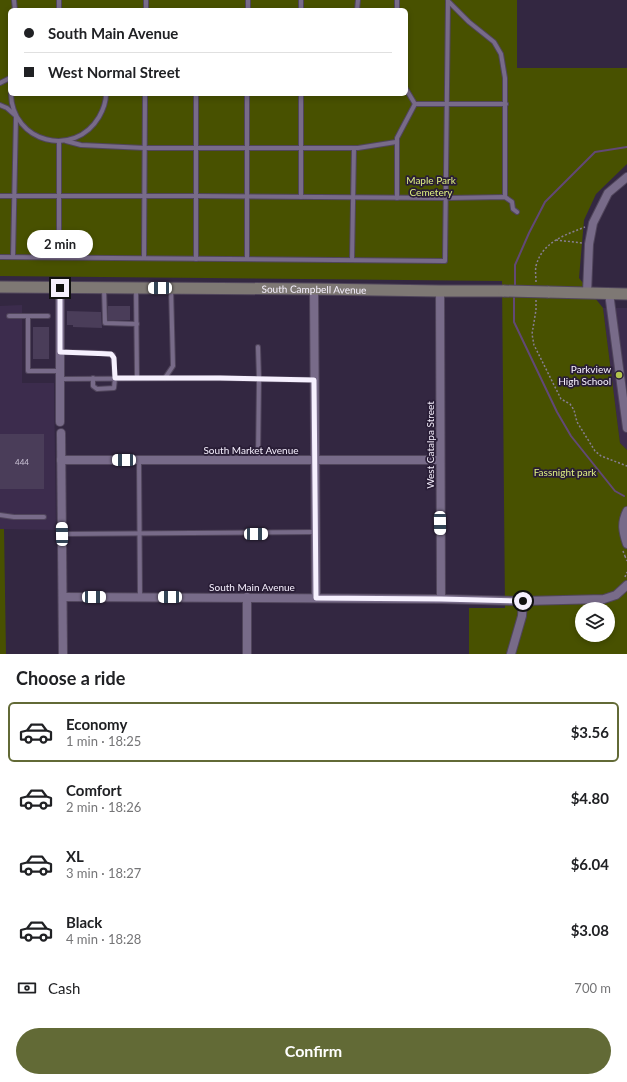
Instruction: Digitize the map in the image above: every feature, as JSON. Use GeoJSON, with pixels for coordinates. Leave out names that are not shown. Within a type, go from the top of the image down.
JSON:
{"type":"FeatureCollection","features":[{"type":"Feature","properties":{"kind":"main road","name":"South Campbell Avenue"},"geometry":{"type":"LineString","coordinates":[[0,287],[314,288],[627,294]]}},
{"type":"Feature","properties":{"kind":"street"},"geometry":{"type":"LineString","coordinates":[[587,293],[589,244],[592,224],[608,192],[627,177]]}},
{"type":"Feature","properties":{"kind":"street"},"geometry":{"type":"LineString","coordinates":[[60,288],[60,422]]}},
{"type":"Feature","properties":{"kind":"street"},"geometry":{"type":"LineString","coordinates":[[314,288],[316,598]]}},
{"type":"Feature","properties":{"kind":"street","name":"West Catalpa Street"},"geometry":{"type":"LineString","coordinates":[[440,291],[441,599]]}},
{"type":"Feature","properties":{"kind":"street"},"geometry":{"type":"LineString","coordinates":[[609,294],[627,428]]}},
{"type":"Feature","properties":{"kind":"street"},"geometry":{"type":"LineString","coordinates":[[61,433],[63,654]]}},
{"type":"Feature","properties":{"kind":"street","name":"South Market Avenue"},"geometry":{"type":"LineString","coordinates":[[61,460],[440,460]]}},
{"type":"Feature","properties":{"kind":"street"},"geometry":{"type":"LineString","coordinates":[[626,514],[623,530],[627,544]]}},
{"type":"Feature","properties":{"kind":"street","name":"South Main Avenue"},"geometry":{"type":"LineString","coordinates":[[63,597],[247,597],[523,601],[604,599],[616,595],[627,585]]}},
{"type":"Feature","properties":{"kind":"street"},"geometry":{"type":"LineString","coordinates":[[247,597],[247,654]]}},
{"type":"Feature","properties":{"kind":"street"},"geometry":{"type":"LineString","coordinates":[[511,654],[522,616],[523,601]]}},
{"type":"Feature","properties":{"kind":"lane"},"geometry":{"type":"LineString","coordinates":[[448,1],[469,22],[494,42],[501,54],[505,78],[506,104],[505,197]]}},
{"type":"Feature","properties":{"kind":"lane"},"geometry":{"type":"LineString","coordinates":[[0,256],[446,261],[448,1]]}},
{"type":"Feature","properties":{"kind":"lane"},"geometry":{"type":"LineString","coordinates":[[408,92],[415,104]]}},
{"type":"Feature","properties":{"kind":"lane"},"geometry":{"type":"LineString","coordinates":[[11,96],[12,106],[16,116],[13,257]]}},
{"type":"Feature","properties":{"kind":"lane"},"geometry":{"type":"LineString","coordinates":[[0,105],[7,108],[34,135],[46,140],[59,142],[73,139],[85,133],[95,124],[102,112],[106,96]]}},
{"type":"Feature","properties":{"kind":"lane"},"geometry":{"type":"LineString","coordinates":[[144,258],[145,96]]}},
{"type":"Feature","properties":{"kind":"lane"},"geometry":{"type":"LineString","coordinates":[[196,96],[196,259]]}},
{"type":"Feature","properties":{"kind":"lane"},"geometry":{"type":"LineString","coordinates":[[247,259],[248,96]]}},
{"type":"Feature","properties":{"kind":"lane"},"geometry":{"type":"LineString","coordinates":[[301,96],[301,197]]}},
{"type":"Feature","properties":{"kind":"lane"},"geometry":{"type":"LineString","coordinates":[[415,104],[506,104]]}},
{"type":"Feature","properties":{"kind":"lane"},"geometry":{"type":"LineString","coordinates":[[397,198],[396,142],[398,134],[415,104]]}},
{"type":"Feature","properties":{"kind":"lane"},"geometry":{"type":"LineString","coordinates":[[66,141],[81,145],[145,148],[354,148],[396,142]]}},
{"type":"Feature","properties":{"kind":"lane"},"geometry":{"type":"LineString","coordinates":[[59,142],[59,257]]}},
{"type":"Feature","properties":{"kind":"lane"},"geometry":{"type":"LineString","coordinates":[[352,260],[354,148]]}},
{"type":"Feature","properties":{"kind":"lane"},"geometry":{"type":"LineString","coordinates":[[0,196],[353,198],[505,197],[512,202],[513,209],[517,212]]}},
{"type":"Feature","properties":{"kind":"lane"},"geometry":{"type":"LineString","coordinates":[[104,288],[105,323],[137,324]]}},
{"type":"Feature","properties":{"kind":"lane"},"geometry":{"type":"LineString","coordinates":[[136,288],[137,378]]}},
{"type":"Feature","properties":{"kind":"lane"},"geometry":{"type":"LineString","coordinates":[[165,378],[173,366],[171,288]]}},
{"type":"Feature","properties":{"kind":"lane"},"geometry":{"type":"LineString","coordinates":[[9,316],[48,316]]}},
{"type":"Feature","properties":{"kind":"lane"},"geometry":{"type":"LineString","coordinates":[[28,316],[28,371],[93,378],[314,380]]}},
{"type":"Feature","properties":{"kind":"lane"},"geometry":{"type":"LineString","coordinates":[[258,347],[258,460]]}},
{"type":"Feature","properties":{"kind":"lane"},"geometry":{"type":"LineString","coordinates":[[60,352],[111,354],[114,358],[115,388],[95,388],[93,378]]}},
{"type":"Feature","properties":{"kind":"lane"},"geometry":{"type":"LineString","coordinates":[[139,460],[140,597]]}},
{"type":"Feature","properties":{"kind":"lane"},"geometry":{"type":"LineString","coordinates":[[0,515],[14,517],[44,517]]}},
{"type":"Feature","properties":{"kind":"lane"},"geometry":{"type":"LineString","coordinates":[[62,534],[315,532]]}},
{"type":"Feature","properties":{"kind":"path"},"geometry":{"type":"LineString","coordinates":[[536,289],[536,267],[542,253],[556,240],[592,224]]}},
{"type":"Feature","properties":{"kind":"path"},"geometry":{"type":"LineString","coordinates":[[556,240],[589,244]]}},
{"type":"Feature","properties":{"kind":"path"},"geometry":{"type":"LineString","coordinates":[[536,296],[536,310],[532,334],[534,345],[561,399],[570,404],[574,410],[577,422],[595,451],[601,456],[627,466]]}},
{"type":"Feature","properties":{"kind":"path"},"geometry":{"type":"LineString","coordinates":[[625,556],[627,561]]}},
{"type":"Feature","properties":{"kind":"shaded area"},"geometry":{"type":"Polygon","coordinates":[[[22,305],[22,383],[54,383],[56,530],[0,529],[0,306],[22,305]]]}},
{"type":"Feature","properties":{"kind":"shaded area","name":"Parkview High School"},"geometry":{"type":"Polygon","coordinates":[[[603,308],[627,308],[627,450],[620,443],[603,308]]]}},
{"type":"Feature","properties":{"kind":"green space","name":"Maple Park Cemetery"},"geometry":{"type":"Polygon","coordinates":[[[0,0],[517,0],[517,68],[627,68],[627,164],[596,194],[584,220],[579,278],[603,308],[620,443],[627,450],[627,654],[469,654],[469,608],[505,608],[502,281],[0,276],[0,0]]]}},
{"type":"Feature","properties":{"kind":"green space"},"geometry":{"type":"Polygon","coordinates":[[[0,529],[4,529],[6,654],[0,654],[0,529]]]}},
{"type":"Feature","properties":{"kind":"building"},"geometry":{"type":"Polygon","coordinates":[[[108,306],[130,306],[130,320],[108,320],[108,306]]]}},
{"type":"Feature","properties":{"kind":"building"},"geometry":{"type":"Polygon","coordinates":[[[67,311],[101,312],[102,328],[73,327],[73,325],[67,325],[67,311]]]}},
{"type":"Feature","properties":{"kind":"building"},"geometry":{"type":"Polygon","coordinates":[[[33,327],[49,327],[49,359],[33,359],[33,327]]]}},
{"type":"Feature","properties":{"kind":"building"},"geometry":{"type":"Polygon","coordinates":[[[0,434],[44,434],[44,489],[0,489],[0,434]]]}},
{"type":"Feature","properties":{"kind":"waterway"},"geometry":{"type":"LineString","coordinates":[[515,287],[515,265],[545,202],[595,152],[627,147]]}},
{"type":"Feature","properties":{"kind":"waterway"},"geometry":{"type":"LineString","coordinates":[[514,295],[514,322],[557,412],[571,436],[615,491],[624,496]]}},
{"type":"Feature","properties":{"kind":"place","name":"Parkview High School"},"geometry":{"type":"Point","coordinates":[619,375]}},
{"type":"Feature","properties":{"kind":"route"},"geometry":{"type":"LineString","coordinates":[[60,288],[60,352],[111,354],[114,358],[115,378],[314,380],[316,598],[523,601]]}},
{"type":"Feature","properties":{"kind":"park label","name":"Fassnight park"},"geometry":{"type":"Point","coordinates":[565,472]}}]}
